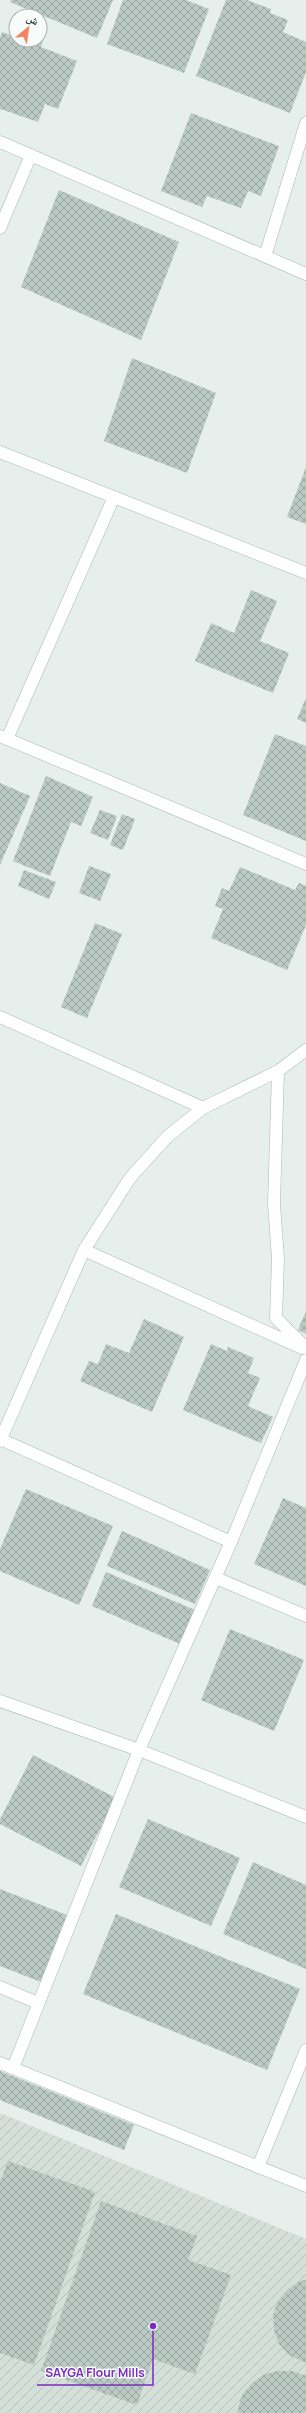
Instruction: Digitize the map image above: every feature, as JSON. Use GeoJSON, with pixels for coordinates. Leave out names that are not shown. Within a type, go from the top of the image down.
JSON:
{"type":"FeatureCollection","features":[{"type":"Feature","properties":{"kind":"street"},"geometry":{"type":"LineString","coordinates":[[265,256],[306,123]]}},
{"type":"Feature","properties":{"kind":"street"},"geometry":{"type":"LineString","coordinates":[[0,142],[306,274]]}},
{"type":"Feature","properties":{"kind":"street"},"geometry":{"type":"LineString","coordinates":[[0,228],[31,155]]}},
{"type":"Feature","properties":{"kind":"street"},"geometry":{"type":"LineString","coordinates":[[0,452],[306,573]]}},
{"type":"Feature","properties":{"kind":"street"},"geometry":{"type":"LineString","coordinates":[[114,497],[4,738],[306,864]]}},
{"type":"Feature","properties":{"kind":"street"},"geometry":{"type":"LineString","coordinates":[[0,1017],[203,1108]]}},
{"type":"Feature","properties":{"kind":"street"},"geometry":{"type":"LineString","coordinates":[[231,1542],[0,1440],[84,1250],[130,1178],[167,1137],[203,1108],[278,1071],[306,1050]]}},
{"type":"Feature","properties":{"kind":"street"},"geometry":{"type":"LineString","coordinates":[[278,1071],[274,1196],[278,1259],[276,1318],[306,1349]]}},
{"type":"Feature","properties":{"kind":"street"},"geometry":{"type":"LineString","coordinates":[[84,1250],[306,1349]]}},
{"type":"Feature","properties":{"kind":"street"},"geometry":{"type":"LineString","coordinates":[[13,2068],[139,1750],[216,1578],[306,1360]]}},
{"type":"Feature","properties":{"kind":"street"},"geometry":{"type":"LineString","coordinates":[[216,1578],[306,1616]]}},
{"type":"Feature","properties":{"kind":"street"},"geometry":{"type":"LineString","coordinates":[[0,1701],[139,1750],[306,1817]]}},
{"type":"Feature","properties":{"kind":"street"},"geometry":{"type":"LineString","coordinates":[[0,1987],[38,2003]]}},
{"type":"Feature","properties":{"kind":"street"},"geometry":{"type":"LineString","coordinates":[[258,2167],[306,2050]]}},
{"type":"Feature","properties":{"kind":"street"},"geometry":{"type":"LineString","coordinates":[[0,2063],[306,2186]]}},
{"type":"Feature","properties":{"kind":"shaded area"},"geometry":{"type":"Polygon","coordinates":[[[0,2113],[306,2239],[306,2413],[0,2413],[0,2113]]]}},
{"type":"Feature","properties":{"kind":"building"},"geometry":{"type":"Polygon","coordinates":[[[11,0],[113,0],[97,38],[48,18],[48,8],[24,8],[10,2],[11,0]]]}},
{"type":"Feature","properties":{"kind":"building"},"geometry":{"type":"Polygon","coordinates":[[[123,0],[186,0],[209,9],[184,73],[107,44],[123,0]]]}},
{"type":"Feature","properties":{"kind":"building"},"geometry":{"type":"Polygon","coordinates":[[[226,0],[247,0],[271,9],[270,13],[288,20],[283,32],[306,42],[306,72],[290,113],[196,76],[226,0]]]}},
{"type":"Feature","properties":{"kind":"building"},"geometry":{"type":"Polygon","coordinates":[[[2,32],[8,34],[8,48],[44,48],[77,61],[58,109],[45,104],[38,122],[1,109],[0,111],[0,38],[2,32]]]}},
{"type":"Feature","properties":{"kind":"building"},"geometry":{"type":"Polygon","coordinates":[[[191,113],[279,146],[261,196],[248,191],[241,208],[207,196],[202,207],[161,191],[191,113]]]}},
{"type":"Feature","properties":{"kind":"building"},"geometry":{"type":"Polygon","coordinates":[[[59,190],[179,242],[141,340],[21,287],[59,190]]]}},
{"type":"Feature","properties":{"kind":"building"},"geometry":{"type":"Polygon","coordinates":[[[132,358],[216,393],[187,473],[104,441],[132,358]]]}},
{"type":"Feature","properties":{"kind":"building"},"geometry":{"type":"Polygon","coordinates":[[[306,467],[306,524],[287,517],[306,467]]]}},
{"type":"Feature","properties":{"kind":"building"},"geometry":{"type":"Polygon","coordinates":[[[251,590],[277,601],[260,641],[289,653],[273,693],[195,661],[211,623],[234,633],[251,590]]]}},
{"type":"Feature","properties":{"kind":"building"},"geometry":{"type":"Polygon","coordinates":[[[306,698],[306,723],[297,719],[306,698]]]}},
{"type":"Feature","properties":{"kind":"building"},"geometry":{"type":"Polygon","coordinates":[[[275,734],[306,746],[306,841],[243,815],[275,734]]]}},
{"type":"Feature","properties":{"kind":"building"},"geometry":{"type":"Polygon","coordinates":[[[46,776],[93,797],[81,826],[71,822],[50,876],[13,861],[46,776]]]}},
{"type":"Feature","properties":{"kind":"building"},"geometry":{"type":"Polygon","coordinates":[[[0,783],[30,796],[0,865],[0,783]]]}},
{"type":"Feature","properties":{"kind":"building"},"geometry":{"type":"Polygon","coordinates":[[[100,810],[117,816],[108,840],[90,833],[100,810]]]}},
{"type":"Feature","properties":{"kind":"building"},"geometry":{"type":"Polygon","coordinates":[[[122,814],[135,819],[123,850],[110,845],[122,814]]]}},
{"type":"Feature","properties":{"kind":"building"},"geometry":{"type":"Polygon","coordinates":[[[89,866],[111,874],[100,901],[79,893],[89,866]]]}},
{"type":"Feature","properties":{"kind":"building"},"geometry":{"type":"Polygon","coordinates":[[[240,867],[295,890],[299,883],[306,886],[306,925],[287,970],[211,938],[223,909],[215,906],[222,888],[229,891],[240,867]]]}},
{"type":"Feature","properties":{"kind":"building"},"geometry":{"type":"Polygon","coordinates":[[[24,870],[56,882],[49,899],[18,886],[24,870]]]}},
{"type":"Feature","properties":{"kind":"building"},"geometry":{"type":"Polygon","coordinates":[[[95,923],[122,934],[87,1018],[61,1007],[95,923]]]}},
{"type":"Feature","properties":{"kind":"building"},"geometry":{"type":"Polygon","coordinates":[[[306,1311],[306,1334],[298,1330],[306,1311]]]}},
{"type":"Feature","properties":{"kind":"building"},"geometry":{"type":"Polygon","coordinates":[[[144,1319],[184,1337],[152,1412],[80,1381],[89,1361],[98,1364],[106,1344],[129,1353],[144,1319]]]}},
{"type":"Feature","properties":{"kind":"building"},"geometry":{"type":"Polygon","coordinates":[[[211,1344],[227,1351],[228,1347],[254,1358],[248,1373],[260,1378],[248,1406],[273,1417],[261,1443],[183,1410],[211,1344]]]}},
{"type":"Feature","properties":{"kind":"building"},"geometry":{"type":"Polygon","coordinates":[[[26,1489],[113,1526],[79,1605],[0,1571],[0,1549],[26,1489]]]}},
{"type":"Feature","properties":{"kind":"building"},"geometry":{"type":"Polygon","coordinates":[[[283,1498],[306,1508],[306,1586],[254,1564],[283,1498]]]}},
{"type":"Feature","properties":{"kind":"building"},"geometry":{"type":"Polygon","coordinates":[[[122,1531],[210,1570],[195,1604],[107,1566],[122,1531]]]}},
{"type":"Feature","properties":{"kind":"building"},"geometry":{"type":"Polygon","coordinates":[[[106,1572],[195,1610],[180,1644],[92,1606],[106,1572]]]}},
{"type":"Feature","properties":{"kind":"building"},"geometry":{"type":"Polygon","coordinates":[[[230,1629],[304,1660],[274,1731],[201,1700],[230,1629]]]}},
{"type":"Feature","properties":{"kind":"building"},"geometry":{"type":"Polygon","coordinates":[[[33,1755],[116,1798],[81,1866],[0,1824],[0,1819],[33,1755]]]}},
{"type":"Feature","properties":{"kind":"building"},"geometry":{"type":"Polygon","coordinates":[[[148,1819],[240,1858],[211,1926],[119,1887],[148,1819]]]}},
{"type":"Feature","properties":{"kind":"building"},"geometry":{"type":"Polygon","coordinates":[[[253,1862],[306,1885],[306,1969],[223,1934],[253,1862]]]}},
{"type":"Feature","properties":{"kind":"building"},"geometry":{"type":"Polygon","coordinates":[[[0,1889],[67,1915],[41,1982],[0,1966],[0,1889]]]}},
{"type":"Feature","properties":{"kind":"building"},"geometry":{"type":"Polygon","coordinates":[[[116,1914],[300,1989],[267,2070],[83,1994],[116,1914]]]}},
{"type":"Feature","properties":{"kind":"building"},"geometry":{"type":"Polygon","coordinates":[[[0,2071],[134,2125],[124,2150],[0,2100],[0,2071]]]}},
{"type":"Feature","properties":{"kind":"building"},"geometry":{"type":"Polygon","coordinates":[[[8,2161],[95,2192],[34,2365],[0,2353],[0,2182],[8,2161]]]}},
{"type":"Feature","properties":{"kind":"building"},"geometry":{"type":"Polygon","coordinates":[[[101,2201],[197,2236],[188,2260],[231,2275],[195,2374],[153,2359],[137,2405],[41,2371],[101,2201]]]}},
{"type":"Feature","properties":{"kind":"building"},"geometry":{"type":"Polygon","coordinates":[[[306,2280],[306,2363],[289,2355],[279,2344],[274,2330],[273,2315],[278,2301],[287,2290],[300,2281],[306,2280]]]}},
{"type":"Feature","properties":{"kind":"building"},"geometry":{"type":"Polygon","coordinates":[[[277,2371],[292,2371],[306,2376],[306,2413],[237,2413],[242,2395],[251,2384],[263,2375],[277,2371]]]}},
{"type":"Feature","properties":{"kind":"place","name":"SAYGA Flour Mills"},"geometry":{"type":"Point","coordinates":[153,2326]}}]}
